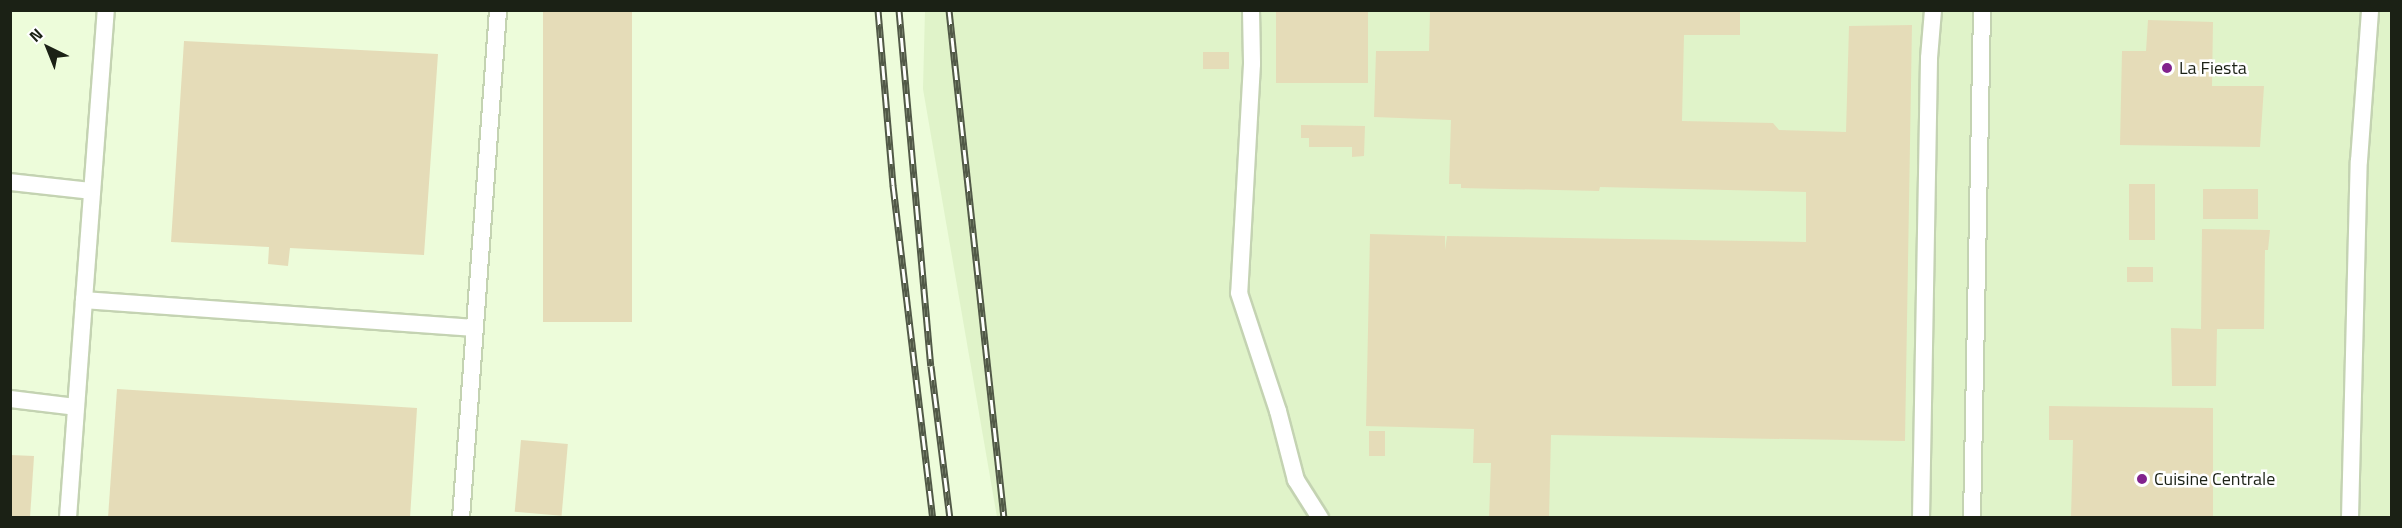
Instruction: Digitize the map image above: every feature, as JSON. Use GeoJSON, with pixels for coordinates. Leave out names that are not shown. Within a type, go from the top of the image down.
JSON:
{"type":"FeatureCollection","features":[{"type":"Feature","properties":{"kind":"lane"},"geometry":{"type":"LineString","coordinates":[[68,518],[106,10]]}},
{"type":"Feature","properties":{"kind":"lane"},"geometry":{"type":"LineString","coordinates":[[461,518],[498,10]]}},
{"type":"Feature","properties":{"kind":"lane"},"geometry":{"type":"LineString","coordinates":[[1251,10],[1251,64],[1239,293],[1278,411],[1296,480],[1320,518]]}},
{"type":"Feature","properties":{"kind":"lane"},"geometry":{"type":"LineString","coordinates":[[1921,518],[1929,58],[1933,10]]}},
{"type":"Feature","properties":{"kind":"lane"},"geometry":{"type":"LineString","coordinates":[[1972,518],[1982,10]]}},
{"type":"Feature","properties":{"kind":"lane"},"geometry":{"type":"LineString","coordinates":[[2349,513],[2359,161],[2370,10]]}},
{"type":"Feature","properties":{"kind":"lane"},"geometry":{"type":"LineString","coordinates":[[10,182],[92,191]]}},
{"type":"Feature","properties":{"kind":"lane"},"geometry":{"type":"LineString","coordinates":[[84,300],[474,328]]}},
{"type":"Feature","properties":{"kind":"lane"},"geometry":{"type":"LineString","coordinates":[[10,399],[76,407]]}},
{"type":"Feature","properties":{"kind":"shaded area"},"geometry":{"type":"Polygon","coordinates":[[[925,11],[2391,11],[2391,517],[997,517],[923,89],[925,11]]]}},
{"type":"Feature","properties":{"kind":"building"},"geometry":{"type":"Polygon","coordinates":[[[543,10],[632,10],[632,322],[543,322],[543,10]]]}},
{"type":"Feature","properties":{"kind":"building"},"geometry":{"type":"Polygon","coordinates":[[[1276,10],[1368,10],[1368,83],[1276,83],[1276,10]]]}},
{"type":"Feature","properties":{"kind":"building"},"geometry":{"type":"Polygon","coordinates":[[[1430,10],[1740,10],[1740,35],[1684,35],[1682,121],[1773,123],[1779,130],[1846,132],[1849,26],[1912,25],[1905,441],[1551,435],[1549,518],[1489,518],[1491,463],[1473,463],[1474,429],[1366,426],[1370,234],[1445,236],[1445,250],[1447,236],[1806,242],[1806,192],[1600,187],[1599,191],[1461,188],[1461,184],[1449,184],[1451,120],[1374,117],[1376,51],[1429,51],[1430,10]]]}},
{"type":"Feature","properties":{"kind":"building","name":"La Fiesta"},"geometry":{"type":"Polygon","coordinates":[[[2148,20],[2213,22],[2212,86],[2264,86],[2260,147],[2120,145],[2122,51],[2146,51],[2148,20]]]}},
{"type":"Feature","properties":{"kind":"building"},"geometry":{"type":"Polygon","coordinates":[[[184,41],[438,54],[424,255],[290,248],[288,266],[268,264],[269,247],[171,242],[184,41]]]}},
{"type":"Feature","properties":{"kind":"building"},"geometry":{"type":"Polygon","coordinates":[[[1203,52],[1229,52],[1229,69],[1203,69],[1203,52]]]}},
{"type":"Feature","properties":{"kind":"building"},"geometry":{"type":"Polygon","coordinates":[[[1301,125],[1365,126],[1364,156],[1352,157],[1352,147],[1309,147],[1309,138],[1301,138],[1301,125]]]}},
{"type":"Feature","properties":{"kind":"building"},"geometry":{"type":"Polygon","coordinates":[[[2129,184],[2155,184],[2155,240],[2129,240],[2129,184]]]}},
{"type":"Feature","properties":{"kind":"building"},"geometry":{"type":"Polygon","coordinates":[[[2203,189],[2258,189],[2258,219],[2203,219],[2203,189]]]}},
{"type":"Feature","properties":{"kind":"building"},"geometry":{"type":"Polygon","coordinates":[[[2202,229],[2270,230],[2268,250],[2265,250],[2264,329],[2217,329],[2216,386],[2172,386],[2171,328],[2201,329],[2202,229]]]}},
{"type":"Feature","properties":{"kind":"building"},"geometry":{"type":"Polygon","coordinates":[[[2127,267],[2153,267],[2153,282],[2127,282],[2127,267]]]}},
{"type":"Feature","properties":{"kind":"building"},"geometry":{"type":"Polygon","coordinates":[[[117,389],[417,408],[410,518],[108,518],[117,389]]]}},
{"type":"Feature","properties":{"kind":"building","name":"Cuisine Centrale"},"geometry":{"type":"Polygon","coordinates":[[[2049,406],[2213,408],[2213,518],[2071,518],[2073,440],[2049,440],[2049,406]]]}},
{"type":"Feature","properties":{"kind":"building"},"geometry":{"type":"Polygon","coordinates":[[[1369,431],[1385,431],[1385,456],[1369,456],[1369,431]]]}},
{"type":"Feature","properties":{"kind":"building"},"geometry":{"type":"Polygon","coordinates":[[[521,440],[568,444],[562,516],[515,512],[521,440]]]}},
{"type":"Feature","properties":{"kind":"building"},"geometry":{"type":"Polygon","coordinates":[[[10,455],[34,456],[30,518],[10,518],[10,455]]]}},
{"type":"Feature","properties":{"kind":"railway"},"geometry":{"type":"LineString","coordinates":[[878,10],[893,185],[933,518]]}},
{"type":"Feature","properties":{"kind":"railway"},"geometry":{"type":"LineString","coordinates":[[899,10],[931,366],[950,518]]}},
{"type":"Feature","properties":{"kind":"railway"},"geometry":{"type":"LineString","coordinates":[[949,10],[1004,518]]}},
{"type":"Feature","properties":{"kind":"place","name":"La Fiesta"},"geometry":{"type":"Point","coordinates":[2167,68]}},
{"type":"Feature","properties":{"kind":"place","name":"Cuisine Centrale"},"geometry":{"type":"Point","coordinates":[2142,479]}}]}
